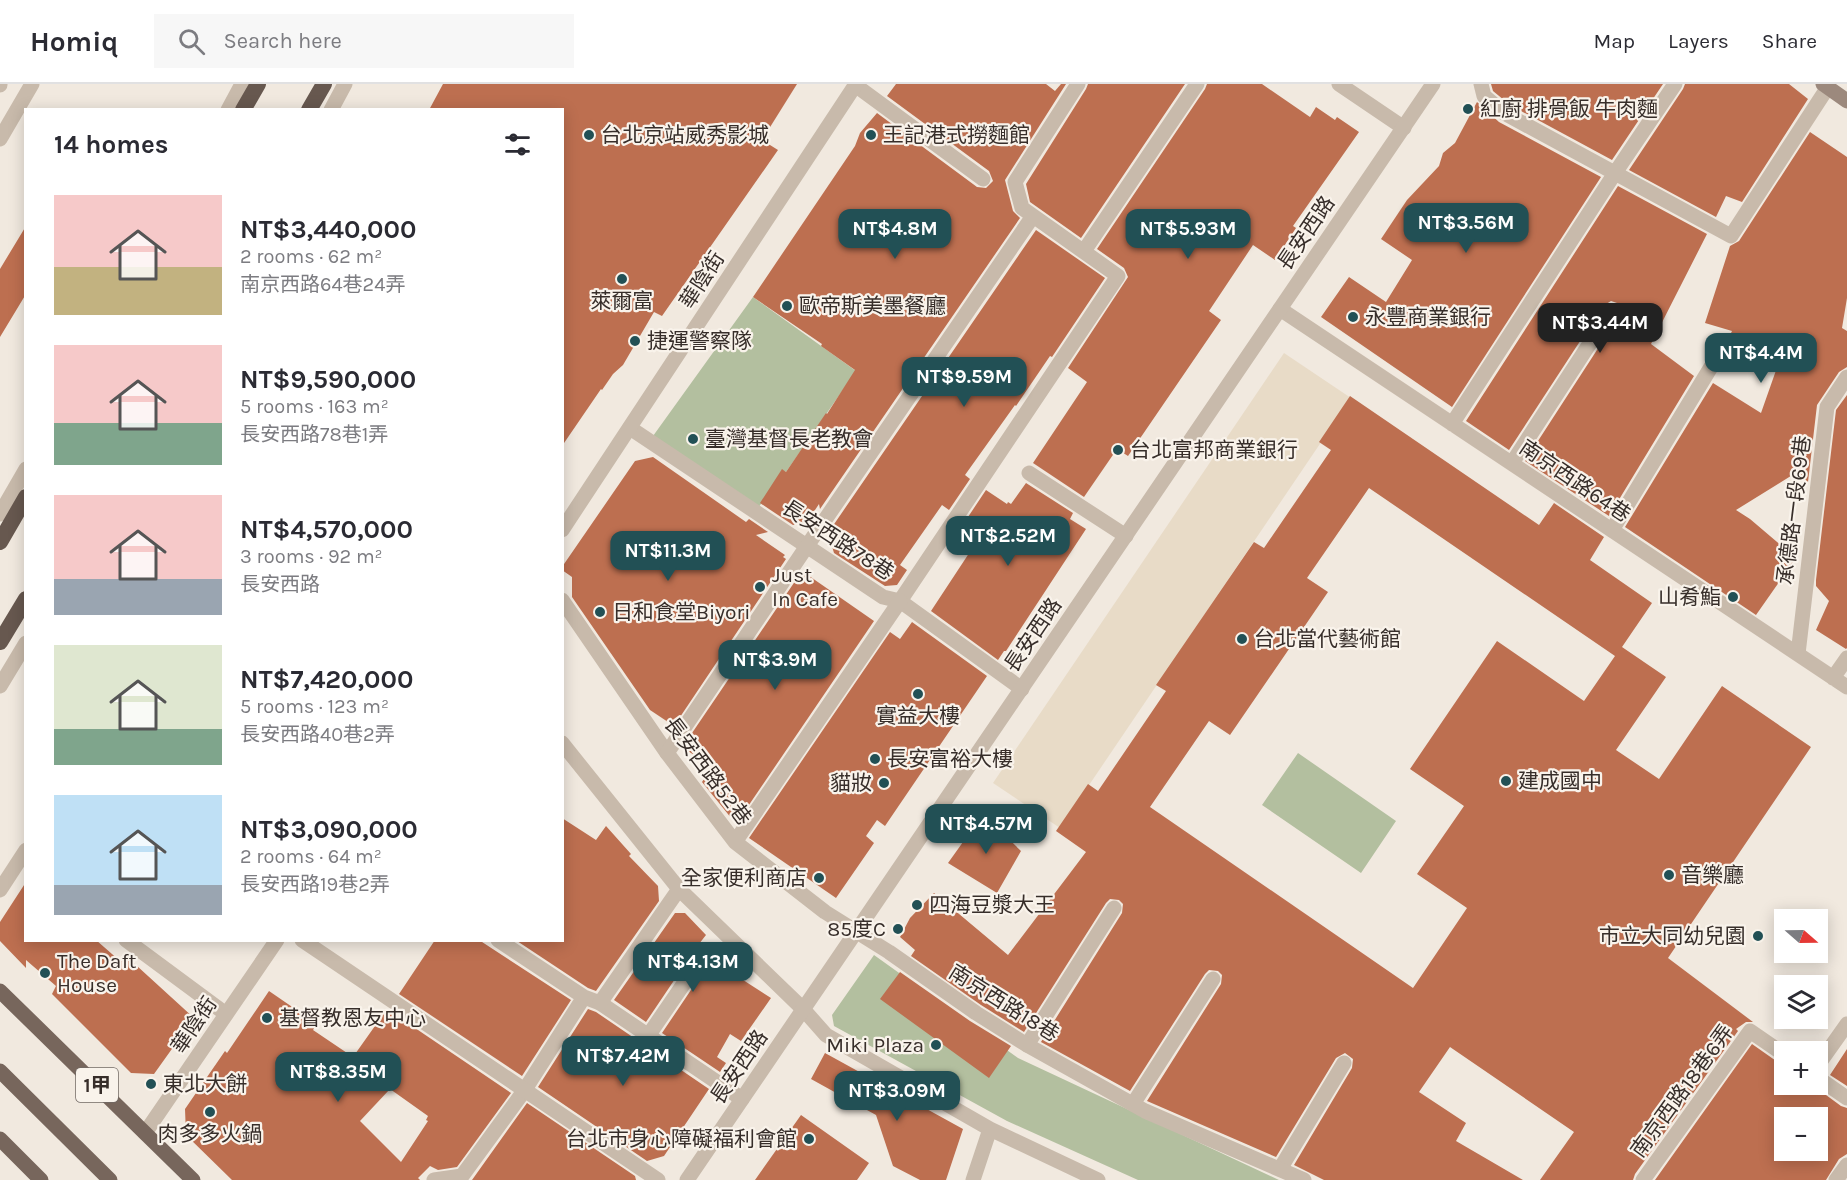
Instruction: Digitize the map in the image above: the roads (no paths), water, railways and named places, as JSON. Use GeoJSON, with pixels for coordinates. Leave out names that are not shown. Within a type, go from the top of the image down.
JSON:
{"type":"FeatureCollection","features":[{"type":"Feature","properties":{"kind":"highway"},"geometry":{"type":"LineString","coordinates":[[243,108],[258,84]]}},
{"type":"Feature","properties":{"kind":"highway"},"geometry":{"type":"LineString","coordinates":[[310,108],[324,84]]}},
{"type":"Feature","properties":{"kind":"highway"},"geometry":{"type":"LineString","coordinates":[[0,542],[24,500]]}},
{"type":"Feature","properties":{"kind":"highway"},"geometry":{"type":"LineString","coordinates":[[0,642],[24,602]]}},
{"type":"Feature","properties":{"kind":"main road"},"geometry":{"type":"LineString","coordinates":[[1825,86],[1847,101]]}},
{"type":"Feature","properties":{"kind":"main road","name":"1甲"},"geometry":{"type":"LineString","coordinates":[[0,991],[193,1180]]}},
{"type":"Feature","properties":{"kind":"main road"},"geometry":{"type":"LineString","coordinates":[[0,1071],[110,1180]]}},
{"type":"Feature","properties":{"kind":"main road"},"geometry":{"type":"LineString","coordinates":[[0,1139],[41,1180]]}},
{"type":"Feature","properties":{"kind":"street"},"geometry":{"type":"LineString","coordinates":[[0,138],[32,84]]}},
{"type":"Feature","properties":{"kind":"street"},"geometry":{"type":"LineString","coordinates":[[332,108],[345,84]]}},
{"type":"Feature","properties":{"kind":"street"},"geometry":{"type":"LineString","coordinates":[[735,842],[1118,276],[1027,212],[1015,182],[1078,84]]}},
{"type":"Feature","properties":{"kind":"street"},"geometry":{"type":"LineString","coordinates":[[1084,251],[1197,84]]}},
{"type":"Feature","properties":{"kind":"street"},"geometry":{"type":"LineString","coordinates":[[1339,84],[1404,128]]}},
{"type":"Feature","properties":{"kind":"street","name":"長安西路"},"geometry":{"type":"LineString","coordinates":[[687,1180],[1433,84]]}},
{"type":"Feature","properties":{"kind":"street"},"geometry":{"type":"LineString","coordinates":[[1481,84],[1484,96],[1504,113],[1731,236],[1825,86]]}},
{"type":"Feature","properties":{"kind":"street"},"geometry":{"type":"LineString","coordinates":[[1452,424],[1675,84]]}},
{"type":"Feature","properties":{"kind":"street"},"geometry":{"type":"LineString","coordinates":[[855,85],[983,178]]}},
{"type":"Feature","properties":{"kind":"street","name":"華陰街"},"geometry":{"type":"LineString","coordinates":[[564,527],[855,85]]}},
{"type":"Feature","properties":{"kind":"street"},"geometry":{"type":"LineString","coordinates":[[241,86],[242,108]]}},
{"type":"Feature","properties":{"kind":"street"},"geometry":{"type":"LineString","coordinates":[[229,108],[241,86]]}},
{"type":"Feature","properties":{"kind":"street"},"geometry":{"type":"LineString","coordinates":[[667,753],[807,546],[1027,212]]}},
{"type":"Feature","properties":{"kind":"street","name":"南京西路64巷"},"geometry":{"type":"LineString","coordinates":[[1280,309],[1847,687]]}},
{"type":"Feature","properties":{"kind":"street"},"geometry":{"type":"LineString","coordinates":[[1512,464],[1611,311]]}},
{"type":"Feature","properties":{"kind":"street"},"geometry":{"type":"LineString","coordinates":[[1612,530],[1712,367]]}},
{"type":"Feature","properties":{"kind":"street","name":"承德路一段69巷"},"geometry":{"type":"LineString","coordinates":[[1798,654],[1827,407],[1847,377]]}},
{"type":"Feature","properties":{"kind":"street","name":"長安西路78巷"},"geometry":{"type":"LineString","coordinates":[[630,428],[882,597],[900,601],[1022,689]]}},
{"type":"Feature","properties":{"kind":"street"},"geometry":{"type":"LineString","coordinates":[[0,514],[24,472]]}},
{"type":"Feature","properties":{"kind":"street"},"geometry":{"type":"LineString","coordinates":[[1029,473],[1126,536]]}},
{"type":"Feature","properties":{"kind":"street","name":"長安西路52巷"},"geometry":{"type":"LineString","coordinates":[[564,603],[667,753],[735,842],[825,912],[857,931]]}},
{"type":"Feature","properties":{"kind":"street"},"geometry":{"type":"LineString","coordinates":[[0,686],[24,646]]}},
{"type":"Feature","properties":{"kind":"street"},"geometry":{"type":"LineString","coordinates":[[1833,678],[1847,658]]}},
{"type":"Feature","properties":{"kind":"street"},"geometry":{"type":"LineString","coordinates":[[564,746],[679,890],[803,1009],[826,1035],[990,1129],[1098,1180]]}},
{"type":"Feature","properties":{"kind":"street"},"geometry":{"type":"LineString","coordinates":[[0,890],[24,855]]}},
{"type":"Feature","properties":{"kind":"street"},"geometry":{"type":"LineString","coordinates":[[600,1003],[679,890]]}},
{"type":"Feature","properties":{"kind":"street"},"geometry":{"type":"LineString","coordinates":[[1027,1045],[1114,908]]}},
{"type":"Feature","properties":{"kind":"street","name":"南京西路18巷"},"geometry":{"type":"LineString","coordinates":[[857,931],[976,1013],[1027,1045],[1145,1111],[1304,1180]]}},
{"type":"Feature","properties":{"kind":"street"},"geometry":{"type":"LineString","coordinates":[[129,942],[226,1014]]}},
{"type":"Feature","properties":{"kind":"street","name":"華陰街"},"geometry":{"type":"LineString","coordinates":[[145,1133],[276,942]]}},
{"type":"Feature","properties":{"kind":"street"},"geometry":{"type":"LineString","coordinates":[[305,942],[658,1180]]}},
{"type":"Feature","properties":{"kind":"street"},"geometry":{"type":"LineString","coordinates":[[501,942],[584,997],[600,1003],[742,1099]]}},
{"type":"Feature","properties":{"kind":"street"},"geometry":{"type":"LineString","coordinates":[[648,1036],[687,979]]}},
{"type":"Feature","properties":{"kind":"street"},"geometry":{"type":"LineString","coordinates":[[1133,1104],[1213,980]]}},
{"type":"Feature","properties":{"kind":"street"},"geometry":{"type":"LineString","coordinates":[[434,1180],[462,1176],[524,1091],[584,997]]}},
{"type":"Feature","properties":{"kind":"street"},"geometry":{"type":"LineString","coordinates":[[1828,1051],[1847,1024]]}},
{"type":"Feature","properties":{"kind":"street","name":"南京西路18巷6弄"},"geometry":{"type":"LineString","coordinates":[[1643,1180],[1750,1031],[1774,1047]]}},
{"type":"Feature","properties":{"kind":"street"},"geometry":{"type":"LineString","coordinates":[[1280,1169],[1344,1063]]}},
{"type":"Feature","properties":{"kind":"street"},"geometry":{"type":"LineString","coordinates":[[1828,1085],[1847,1098]]}},
{"type":"Feature","properties":{"kind":"street"},"geometry":{"type":"LineString","coordinates":[[973,1180],[990,1129]]}},
{"type":"Feature","properties":{"kind":"street"},"geometry":{"type":"LineString","coordinates":[[1836,1180],[1847,1165]]}},
{"type":"Feature","properties":{"kind":"place","name":"紅廚 排骨飯 牛肉麵"},"geometry":{"type":"Point","coordinates":[1468,109]}},
{"type":"Feature","properties":{"kind":"place","name":"台北京站威秀影城"},"geometry":{"type":"Point","coordinates":[589,135]}},
{"type":"Feature","properties":{"kind":"place","name":"王記港式撈麵館"},"geometry":{"type":"Point","coordinates":[871,135]}},
{"type":"Feature","properties":{"kind":"place","name":"萊爾富"},"geometry":{"type":"Point","coordinates":[622,279]}},
{"type":"Feature","properties":{"kind":"place","name":"歐帝斯美墨餐廳"},"geometry":{"type":"Point","coordinates":[787,306]}},
{"type":"Feature","properties":{"kind":"place","name":"永豐商業銀行"},"geometry":{"type":"Point","coordinates":[1353,317]}},
{"type":"Feature","properties":{"kind":"place","name":"捷運警察隊"},"geometry":{"type":"Point","coordinates":[635,341]}},
{"type":"Feature","properties":{"kind":"place","name":"臺灣基督長老教會"},"geometry":{"type":"Point","coordinates":[693,439]}},
{"type":"Feature","properties":{"kind":"place","name":"台北富邦商業銀行"},"geometry":{"type":"Point","coordinates":[1118,450]}},
{"type":"Feature","properties":{"kind":"place","name":"Just In Cafe"},"geometry":{"type":"Point","coordinates":[760,587]}},
{"type":"Feature","properties":{"kind":"place","name":"山肴鮨"},"geometry":{"type":"Point","coordinates":[1733,597]}},
{"type":"Feature","properties":{"kind":"place","name":"日和食堂Biyori"},"geometry":{"type":"Point","coordinates":[600,612]}},
{"type":"Feature","properties":{"kind":"place","name":"台北當代藝術館"},"geometry":{"type":"Point","coordinates":[1242,639]}},
{"type":"Feature","properties":{"kind":"place","name":"實益大樓"},"geometry":{"type":"Point","coordinates":[918,694]}},
{"type":"Feature","properties":{"kind":"place","name":"長安富裕大樓"},"geometry":{"type":"Point","coordinates":[875,759]}},
{"type":"Feature","properties":{"kind":"place","name":"建成國中"},"geometry":{"type":"Point","coordinates":[1506,781]}},
{"type":"Feature","properties":{"kind":"place","name":"貓妝"},"geometry":{"type":"Point","coordinates":[884,783]}},
{"type":"Feature","properties":{"kind":"place","name":"音樂廳"},"geometry":{"type":"Point","coordinates":[1669,875]}},
{"type":"Feature","properties":{"kind":"place","name":"全家便利商店"},"geometry":{"type":"Point","coordinates":[819,878]}},
{"type":"Feature","properties":{"kind":"place","name":"四海豆漿大王"},"geometry":{"type":"Point","coordinates":[917,905]}},
{"type":"Feature","properties":{"kind":"place","name":"85度C"},"geometry":{"type":"Point","coordinates":[898,929]}},
{"type":"Feature","properties":{"kind":"place","name":"市立大同幼兒園"},"geometry":{"type":"Point","coordinates":[1758,936]}},
{"type":"Feature","properties":{"kind":"place","name":"The Daft House"},"geometry":{"type":"Point","coordinates":[45,973]}},
{"type":"Feature","properties":{"kind":"place","name":"基督教恩友中心"},"geometry":{"type":"Point","coordinates":[267,1018]}},
{"type":"Feature","properties":{"kind":"place","name":"Miki Plaza"},"geometry":{"type":"Point","coordinates":[936,1045]}},
{"type":"Feature","properties":{"kind":"place","name":"東北大餅"},"geometry":{"type":"Point","coordinates":[151,1084]}},
{"type":"Feature","properties":{"kind":"place","name":"肉多多火鍋"},"geometry":{"type":"Point","coordinates":[210,1112]}},
{"type":"Feature","properties":{"kind":"place","name":"台北市身心障礙福利會館"},"geometry":{"type":"Point","coordinates":[809,1139]}}]}
